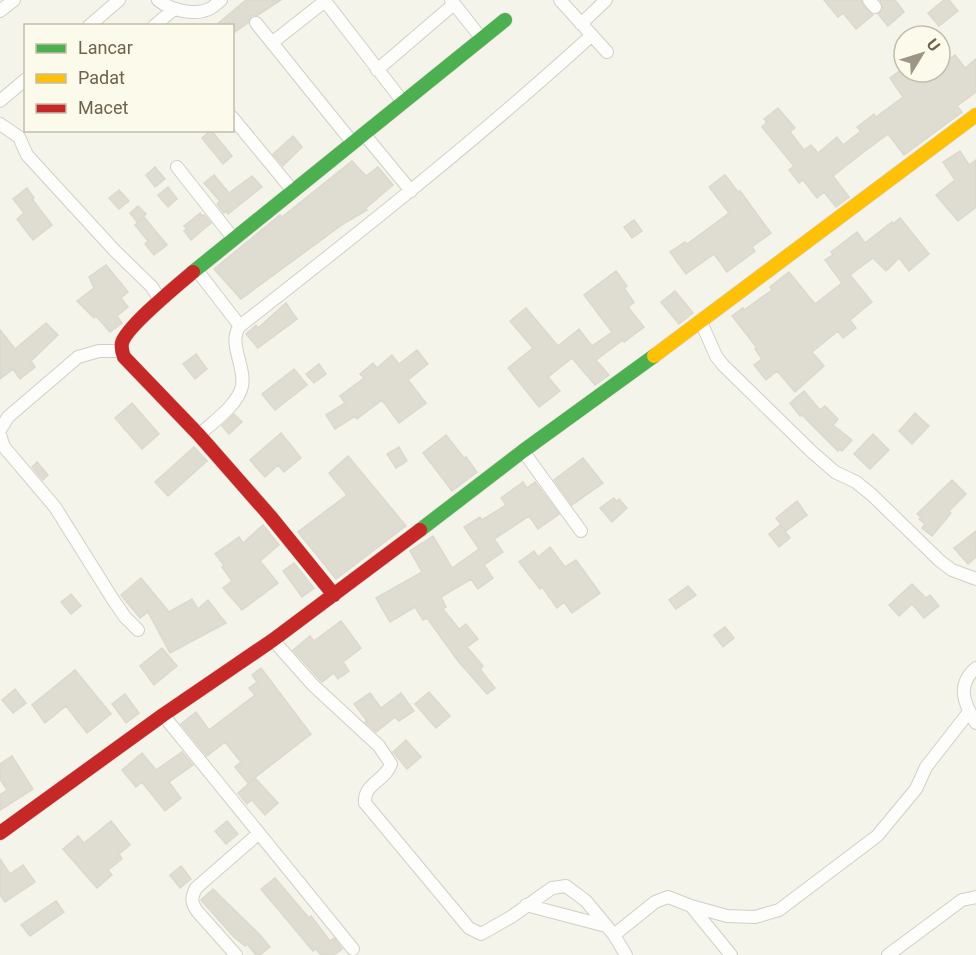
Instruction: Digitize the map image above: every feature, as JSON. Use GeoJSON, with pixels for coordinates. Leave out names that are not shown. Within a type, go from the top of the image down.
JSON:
{"type":"FeatureCollection","features":[{"type":"Feature","properties":{"kind":"main road"},"geometry":{"type":"LineString","coordinates":[[334,595],[270,516],[199,435],[124,357],[121,351],[122,341],[159,300],[234,237],[506,20]]}},
{"type":"Feature","properties":{"kind":"main road"},"geometry":{"type":"LineString","coordinates":[[0,833],[163,715],[273,640],[523,451],[700,322],[976,115]]}},
{"type":"Feature","properties":{"kind":"street"},"geometry":{"type":"LineString","coordinates":[[0,11],[14,0]]}},
{"type":"Feature","properties":{"kind":"street"},"geometry":{"type":"LineString","coordinates":[[91,24],[119,0]]}},
{"type":"Feature","properties":{"kind":"street"},"geometry":{"type":"LineString","coordinates":[[158,0],[174,9],[186,11],[209,9],[221,0]]}},
{"type":"Feature","properties":{"kind":"street"},"geometry":{"type":"LineString","coordinates":[[560,0],[608,52]]}},
{"type":"Feature","properties":{"kind":"street"},"geometry":{"type":"LineString","coordinates":[[581,24],[606,0]]}},
{"type":"Feature","properties":{"kind":"street"},"geometry":{"type":"LineString","coordinates":[[273,42],[326,1],[403,102]]}},
{"type":"Feature","properties":{"kind":"street"},"geometry":{"type":"LineString","coordinates":[[377,70],[453,2],[483,39]]}},
{"type":"Feature","properties":{"kind":"street"},"geometry":{"type":"LineString","coordinates":[[156,24],[174,9]]}},
{"type":"Feature","properties":{"kind":"street"},"geometry":{"type":"LineString","coordinates":[[256,23],[358,138],[411,191]]}},
{"type":"Feature","properties":{"kind":"street"},"geometry":{"type":"LineString","coordinates":[[199,435],[235,400],[242,386],[235,334],[240,326],[411,191],[547,77],[592,35]]}},
{"type":"Feature","properties":{"kind":"street"},"geometry":{"type":"LineString","coordinates":[[0,100],[24,81]]}},
{"type":"Feature","properties":{"kind":"street"},"geometry":{"type":"LineString","coordinates":[[234,119],[293,190]]}},
{"type":"Feature","properties":{"kind":"street"},"geometry":{"type":"LineString","coordinates":[[0,123],[23,134],[27,155],[115,251],[152,287],[159,300]]}},
{"type":"Feature","properties":{"kind":"street"},"geometry":{"type":"LineString","coordinates":[[177,167],[234,237]]}},
{"type":"Feature","properties":{"kind":"street"},"geometry":{"type":"LineString","coordinates":[[196,269],[240,326]]}},
{"type":"Feature","properties":{"kind":"street"},"geometry":{"type":"LineString","coordinates":[[700,322],[711,348],[723,365],[812,452],[835,472],[856,482],[872,495],[940,561],[952,570],[976,579]]}},
{"type":"Feature","properties":{"kind":"street"},"geometry":{"type":"LineString","coordinates":[[0,430],[8,417],[78,357],[99,351],[121,351]]}},
{"type":"Feature","properties":{"kind":"street"},"geometry":{"type":"LineString","coordinates":[[0,435],[4,447],[54,507],[112,598],[125,617],[138,630]]}},
{"type":"Feature","properties":{"kind":"street"},"geometry":{"type":"LineString","coordinates":[[523,451],[581,531]]}},
{"type":"Feature","properties":{"kind":"street"},"geometry":{"type":"LineString","coordinates":[[273,640],[313,686],[387,756],[391,764],[389,771],[369,788],[364,796],[365,803],[469,928],[481,934],[511,917],[552,888],[566,886],[586,901],[610,930],[626,955]]}},
{"type":"Feature","properties":{"kind":"street"},"geometry":{"type":"LineString","coordinates":[[976,668],[965,681],[963,690],[969,712],[976,723]]}},
{"type":"Feature","properties":{"kind":"street"},"geometry":{"type":"LineString","coordinates":[[526,905],[610,930],[668,897],[727,916],[755,917],[779,910],[877,836],[916,789],[927,767],[969,712]]}},
{"type":"Feature","properties":{"kind":"street"},"geometry":{"type":"LineString","coordinates":[[163,715],[352,949]]}},
{"type":"Feature","properties":{"kind":"street"},"geometry":{"type":"LineString","coordinates":[[236,955],[196,911],[192,903],[192,896],[196,888],[258,834]]}},
{"type":"Feature","properties":{"kind":"street"},"geometry":{"type":"LineString","coordinates":[[888,955],[962,900],[976,897]]}},
{"type":"Feature","properties":{"kind":"street"},"geometry":{"type":"LineString","coordinates":[[691,906],[731,955]]}},
{"type":"Feature","properties":{"kind":"building"},"geometry":{"type":"Polygon","coordinates":[[[246,0],[281,0],[258,15],[251,16],[248,23],[234,33],[234,24],[217,24],[246,0]]]}},
{"type":"Feature","properties":{"kind":"building"},"geometry":{"type":"Polygon","coordinates":[[[824,0],[861,0],[873,15],[856,29],[843,13],[838,17],[824,0]]]}},
{"type":"Feature","properties":{"kind":"building"},"geometry":{"type":"Polygon","coordinates":[[[880,0],[895,0],[904,12],[888,26],[878,14],[883,9],[880,0]]]}},
{"type":"Feature","properties":{"kind":"building"},"geometry":{"type":"Polygon","coordinates":[[[944,0],[949,0],[958,11],[942,24],[937,24],[928,13],[944,0]]]}},
{"type":"Feature","properties":{"kind":"building"},"geometry":{"type":"Polygon","coordinates":[[[955,55],[965,68],[976,59],[976,92],[957,106],[962,112],[904,155],[888,134],[861,154],[833,176],[849,197],[836,207],[824,192],[817,198],[803,180],[799,183],[789,170],[794,166],[762,127],[767,122],[764,119],[778,108],[795,128],[790,132],[804,150],[811,145],[818,153],[837,137],[843,145],[861,131],[857,127],[874,114],[876,117],[903,97],[894,84],[952,84],[952,57],[955,55]]]}},
{"type":"Feature","properties":{"kind":"building"},"geometry":{"type":"Polygon","coordinates":[[[209,132],[213,132],[232,156],[223,164],[202,138],[209,132]]]}},
{"type":"Feature","properties":{"kind":"building"},"geometry":{"type":"Polygon","coordinates":[[[293,136],[302,147],[283,166],[273,154],[293,136]]]}},
{"type":"Feature","properties":{"kind":"building"},"geometry":{"type":"Polygon","coordinates":[[[960,151],[969,165],[976,160],[976,207],[958,221],[936,195],[955,180],[943,162],[960,151]]]}},
{"type":"Feature","properties":{"kind":"building"},"geometry":{"type":"Polygon","coordinates":[[[352,161],[366,176],[378,167],[393,185],[366,208],[367,210],[343,224],[241,299],[214,269],[280,215],[282,217],[352,161]]]}},
{"type":"Feature","properties":{"kind":"building"},"geometry":{"type":"Polygon","coordinates":[[[155,167],[165,179],[155,187],[146,175],[155,167]]]}},
{"type":"Feature","properties":{"kind":"building"},"geometry":{"type":"Polygon","coordinates":[[[214,175],[229,193],[252,176],[262,187],[228,214],[226,211],[224,213],[217,204],[220,201],[204,183],[214,175]]]}},
{"type":"Feature","properties":{"kind":"building"},"geometry":{"type":"Polygon","coordinates":[[[725,175],[739,193],[740,191],[771,233],[752,247],[755,251],[727,272],[714,254],[686,274],[670,252],[685,242],[687,244],[729,213],[709,187],[725,175]]]}},
{"type":"Feature","properties":{"kind":"building"},"geometry":{"type":"Polygon","coordinates":[[[168,187],[177,199],[168,207],[158,195],[168,187]]]}},
{"type":"Feature","properties":{"kind":"building"},"geometry":{"type":"Polygon","coordinates":[[[27,188],[34,198],[32,199],[52,225],[33,240],[17,219],[24,213],[13,199],[27,188]]]}},
{"type":"Feature","properties":{"kind":"building"},"geometry":{"type":"Polygon","coordinates":[[[119,190],[129,201],[119,209],[109,198],[119,190]]]}},
{"type":"Feature","properties":{"kind":"building"},"geometry":{"type":"Polygon","coordinates":[[[138,206],[146,214],[137,222],[130,213],[138,206]]]}},
{"type":"Feature","properties":{"kind":"building"},"geometry":{"type":"Polygon","coordinates":[[[200,213],[211,223],[191,240],[184,231],[187,229],[184,226],[200,213]]]}},
{"type":"Feature","properties":{"kind":"building"},"geometry":{"type":"Polygon","coordinates":[[[144,217],[167,245],[154,255],[145,244],[148,241],[135,225],[144,217]]]}},
{"type":"Feature","properties":{"kind":"building"},"geometry":{"type":"Polygon","coordinates":[[[900,218],[929,254],[909,271],[899,258],[886,271],[873,258],[850,275],[872,302],[850,320],[856,328],[843,338],[838,331],[812,352],[824,366],[795,392],[777,371],[766,380],[754,365],[762,359],[755,349],[757,348],[732,316],[772,290],[770,287],[789,272],[815,304],[842,283],[825,260],[833,255],[831,252],[857,232],[865,243],[900,218]]]}},
{"type":"Feature","properties":{"kind":"building"},"geometry":{"type":"Polygon","coordinates":[[[634,220],[642,231],[632,238],[624,227],[634,220]]]}},
{"type":"Feature","properties":{"kind":"building"},"geometry":{"type":"Polygon","coordinates":[[[106,265],[128,292],[121,298],[128,307],[117,316],[122,323],[110,332],[96,316],[94,318],[77,301],[94,288],[89,277],[106,265]]]}},
{"type":"Feature","properties":{"kind":"building"},"geometry":{"type":"Polygon","coordinates":[[[616,271],[627,286],[624,288],[634,302],[628,307],[644,327],[596,360],[609,375],[595,385],[572,358],[548,377],[560,391],[539,407],[508,368],[533,348],[510,321],[526,308],[558,346],[579,329],[592,346],[612,332],[584,295],[616,271]]]}},
{"type":"Feature","properties":{"kind":"building"},"geometry":{"type":"Polygon","coordinates":[[[675,291],[693,313],[679,324],[661,302],[675,291]]]}},
{"type":"Feature","properties":{"kind":"building"},"geometry":{"type":"Polygon","coordinates":[[[286,303],[297,319],[258,348],[246,334],[256,325],[258,328],[286,303]]]}},
{"type":"Feature","properties":{"kind":"building"},"geometry":{"type":"Polygon","coordinates":[[[46,323],[58,335],[31,361],[35,367],[20,379],[13,369],[0,379],[0,330],[15,349],[46,323]]]}},
{"type":"Feature","properties":{"kind":"building"},"geometry":{"type":"Polygon","coordinates":[[[417,350],[428,364],[408,380],[426,403],[399,423],[382,400],[357,419],[355,416],[335,429],[326,415],[345,403],[340,396],[364,378],[360,374],[373,363],[377,368],[392,355],[399,364],[417,350]]]}},
{"type":"Feature","properties":{"kind":"building"},"geometry":{"type":"Polygon","coordinates":[[[196,354],[207,369],[195,379],[183,364],[196,354]]]}},
{"type":"Feature","properties":{"kind":"building"},"geometry":{"type":"Polygon","coordinates":[[[319,364],[326,374],[314,383],[306,374],[319,364]]]}},
{"type":"Feature","properties":{"kind":"building"},"geometry":{"type":"Polygon","coordinates":[[[294,369],[307,385],[275,410],[262,394],[294,369]]]}},
{"type":"Feature","properties":{"kind":"building"},"geometry":{"type":"Polygon","coordinates":[[[804,391],[820,410],[825,406],[838,419],[833,425],[852,440],[842,451],[839,449],[838,451],[802,415],[800,416],[790,403],[804,391]]]}},
{"type":"Feature","properties":{"kind":"building"},"geometry":{"type":"Polygon","coordinates":[[[132,403],[159,434],[142,449],[115,418],[132,403]]]}},
{"type":"Feature","properties":{"kind":"building"},"geometry":{"type":"Polygon","coordinates":[[[915,413],[929,426],[912,444],[899,431],[915,413]]]}},
{"type":"Feature","properties":{"kind":"building"},"geometry":{"type":"Polygon","coordinates":[[[234,414],[242,422],[229,434],[222,426],[234,414]]]}},
{"type":"Feature","properties":{"kind":"building"},"geometry":{"type":"Polygon","coordinates":[[[281,433],[301,458],[284,472],[278,465],[265,477],[250,460],[281,433]]]}},
{"type":"Feature","properties":{"kind":"building"},"geometry":{"type":"Polygon","coordinates":[[[873,434],[889,450],[870,469],[854,454],[873,434]]]}},
{"type":"Feature","properties":{"kind":"building"},"geometry":{"type":"Polygon","coordinates":[[[446,435],[477,472],[452,491],[423,453],[446,435]]]}},
{"type":"Feature","properties":{"kind":"building"},"geometry":{"type":"Polygon","coordinates":[[[194,447],[207,461],[168,496],[155,482],[194,447]]]}},
{"type":"Feature","properties":{"kind":"building"},"geometry":{"type":"Polygon","coordinates":[[[399,447],[407,461],[396,468],[387,454],[399,447]]]}},
{"type":"Feature","properties":{"kind":"building"},"geometry":{"type":"Polygon","coordinates":[[[348,456],[406,526],[336,579],[298,532],[347,495],[329,473],[348,456]]]}},
{"type":"Feature","properties":{"kind":"building"},"geometry":{"type":"Polygon","coordinates":[[[583,458],[603,483],[572,505],[554,480],[583,458]]]}},
{"type":"Feature","properties":{"kind":"building"},"geometry":{"type":"Polygon","coordinates":[[[37,462],[48,475],[43,480],[32,467],[37,462]]]}},
{"type":"Feature","properties":{"kind":"building"},"geometry":{"type":"Polygon","coordinates":[[[952,480],[966,494],[949,511],[951,513],[932,536],[922,528],[925,524],[917,514],[952,480]]]}},
{"type":"Feature","properties":{"kind":"building"},"geometry":{"type":"Polygon","coordinates":[[[523,482],[527,488],[535,482],[559,514],[538,529],[529,516],[494,539],[503,552],[484,565],[493,578],[478,589],[471,579],[441,597],[446,607],[443,609],[459,629],[466,624],[478,639],[467,647],[483,666],[480,669],[495,688],[487,694],[458,661],[427,618],[423,620],[415,607],[390,622],[376,598],[422,572],[410,551],[433,536],[452,568],[479,549],[464,527],[480,517],[482,520],[506,505],[501,498],[523,482]]]}},
{"type":"Feature","properties":{"kind":"building"},"geometry":{"type":"Polygon","coordinates":[[[614,498],[617,502],[619,499],[627,508],[612,522],[600,508],[614,498]]]}},
{"type":"Feature","properties":{"kind":"building"},"geometry":{"type":"Polygon","coordinates":[[[797,501],[807,515],[786,531],[776,518],[797,501]]]}},
{"type":"Feature","properties":{"kind":"building"},"geometry":{"type":"Polygon","coordinates":[[[263,525],[279,545],[260,561],[278,583],[242,610],[223,588],[232,581],[215,554],[239,537],[243,543],[263,525]]]}},
{"type":"Feature","properties":{"kind":"building"},"geometry":{"type":"Polygon","coordinates":[[[780,525],[790,538],[779,547],[769,534],[780,525]]]}},
{"type":"Feature","properties":{"kind":"building"},"geometry":{"type":"Polygon","coordinates":[[[976,531],[976,557],[968,564],[954,548],[976,531]]]}},
{"type":"Feature","properties":{"kind":"building"},"geometry":{"type":"Polygon","coordinates":[[[550,547],[565,567],[576,560],[600,593],[572,613],[564,602],[557,608],[542,587],[540,589],[519,562],[534,551],[538,557],[550,547]]]}},
{"type":"Feature","properties":{"kind":"building"},"geometry":{"type":"Polygon","coordinates":[[[294,563],[314,588],[302,597],[283,571],[294,563]]]}},
{"type":"Feature","properties":{"kind":"building"},"geometry":{"type":"Polygon","coordinates":[[[141,578],[169,612],[192,599],[198,609],[208,600],[226,623],[170,653],[148,612],[140,618],[121,595],[141,578]]]}},
{"type":"Feature","properties":{"kind":"building"},"geometry":{"type":"Polygon","coordinates":[[[912,584],[926,598],[930,595],[939,606],[924,618],[912,604],[899,616],[889,605],[912,584]]]}},
{"type":"Feature","properties":{"kind":"building"},"geometry":{"type":"Polygon","coordinates":[[[688,586],[696,595],[676,609],[669,600],[688,586]]]}},
{"type":"Feature","properties":{"kind":"building"},"geometry":{"type":"Polygon","coordinates":[[[71,594],[81,606],[71,614],[61,602],[71,594]]]}},
{"type":"Feature","properties":{"kind":"building"},"geometry":{"type":"Polygon","coordinates":[[[341,621],[361,648],[343,662],[349,671],[338,679],[334,673],[322,682],[293,650],[310,636],[314,641],[341,621]]]}},
{"type":"Feature","properties":{"kind":"building"},"geometry":{"type":"Polygon","coordinates":[[[725,627],[734,638],[723,647],[714,635],[725,627]]]}},
{"type":"Feature","properties":{"kind":"building"},"geometry":{"type":"Polygon","coordinates":[[[162,648],[177,666],[154,685],[140,666],[162,648]]]}},
{"type":"Feature","properties":{"kind":"building"},"geometry":{"type":"Polygon","coordinates":[[[261,668],[311,734],[248,783],[235,767],[241,762],[225,742],[207,756],[181,724],[196,712],[209,730],[255,695],[249,688],[257,682],[252,675],[261,668]]]}},
{"type":"Feature","properties":{"kind":"building"},"geometry":{"type":"Polygon","coordinates":[[[75,670],[111,714],[87,733],[66,706],[45,723],[32,705],[75,670]]]}},
{"type":"Feature","properties":{"kind":"building"},"geometry":{"type":"Polygon","coordinates":[[[15,689],[26,703],[13,713],[2,700],[15,689]]]}},
{"type":"Feature","properties":{"kind":"building"},"geometry":{"type":"Polygon","coordinates":[[[429,692],[450,716],[436,728],[415,704],[429,692]]]}},
{"type":"Feature","properties":{"kind":"building"},"geometry":{"type":"Polygon","coordinates":[[[370,693],[381,708],[401,693],[414,711],[399,721],[395,717],[376,732],[365,722],[367,721],[354,704],[370,693]]]}},
{"type":"Feature","properties":{"kind":"building"},"geometry":{"type":"Polygon","coordinates":[[[125,694],[139,713],[126,723],[112,704],[125,694]]]}},
{"type":"Feature","properties":{"kind":"building"},"geometry":{"type":"Polygon","coordinates":[[[406,740],[421,757],[407,769],[393,752],[406,740]]]}},
{"type":"Feature","properties":{"kind":"building"},"geometry":{"type":"Polygon","coordinates":[[[182,752],[193,765],[169,782],[181,798],[165,811],[142,782],[136,787],[122,770],[142,753],[156,770],[182,752]]]}},
{"type":"Feature","properties":{"kind":"building"},"geometry":{"type":"Polygon","coordinates":[[[12,756],[33,789],[0,810],[0,795],[7,790],[0,779],[0,764],[12,756]]]}},
{"type":"Feature","properties":{"kind":"building"},"geometry":{"type":"Polygon","coordinates":[[[255,778],[278,803],[265,815],[252,800],[247,804],[238,793],[255,778]]]}},
{"type":"Feature","properties":{"kind":"building"},"geometry":{"type":"Polygon","coordinates":[[[111,821],[130,845],[119,854],[122,859],[108,870],[112,875],[97,888],[63,849],[78,836],[84,843],[111,821]]]}},
{"type":"Feature","properties":{"kind":"building"},"geometry":{"type":"Polygon","coordinates":[[[227,821],[238,834],[226,844],[215,831],[227,821]]]}},
{"type":"Feature","properties":{"kind":"building"},"geometry":{"type":"Polygon","coordinates":[[[0,859],[10,874],[23,865],[35,882],[5,902],[0,895],[0,859]]]}},
{"type":"Feature","properties":{"kind":"building"},"geometry":{"type":"Polygon","coordinates":[[[181,866],[191,879],[180,888],[170,875],[181,866]]]}},
{"type":"Feature","properties":{"kind":"building"},"geometry":{"type":"Polygon","coordinates":[[[275,878],[309,918],[311,916],[330,941],[334,938],[342,949],[334,955],[321,955],[316,949],[313,951],[261,889],[275,878]]]}},
{"type":"Feature","properties":{"kind":"building"},"geometry":{"type":"Polygon","coordinates":[[[213,889],[270,947],[260,955],[256,955],[247,944],[245,946],[233,936],[201,900],[213,889]]]}},
{"type":"Feature","properties":{"kind":"building"},"geometry":{"type":"Polygon","coordinates":[[[56,901],[64,912],[30,936],[21,925],[56,901]]]}},
{"type":"Feature","properties":{"kind":"traffic: fast"},"geometry":{"type":"LineString","coordinates":[[193,272],[505,20]]}},
{"type":"Feature","properties":{"kind":"traffic: fast"},"geometry":{"type":"LineString","coordinates":[[420,530],[523,451],[654,356]]}},
{"type":"Feature","properties":{"kind":"traffic: slow"},"geometry":{"type":"LineString","coordinates":[[654,356],[976,115]]}},
{"type":"Feature","properties":{"kind":"traffic: jam"},"geometry":{"type":"LineString","coordinates":[[193,272],[133,327],[122,343],[124,357],[199,435],[270,516],[334,595]]}},
{"type":"Feature","properties":{"kind":"traffic: jam"},"geometry":{"type":"LineString","coordinates":[[0,833],[163,715],[273,640],[420,530]]}}]}
